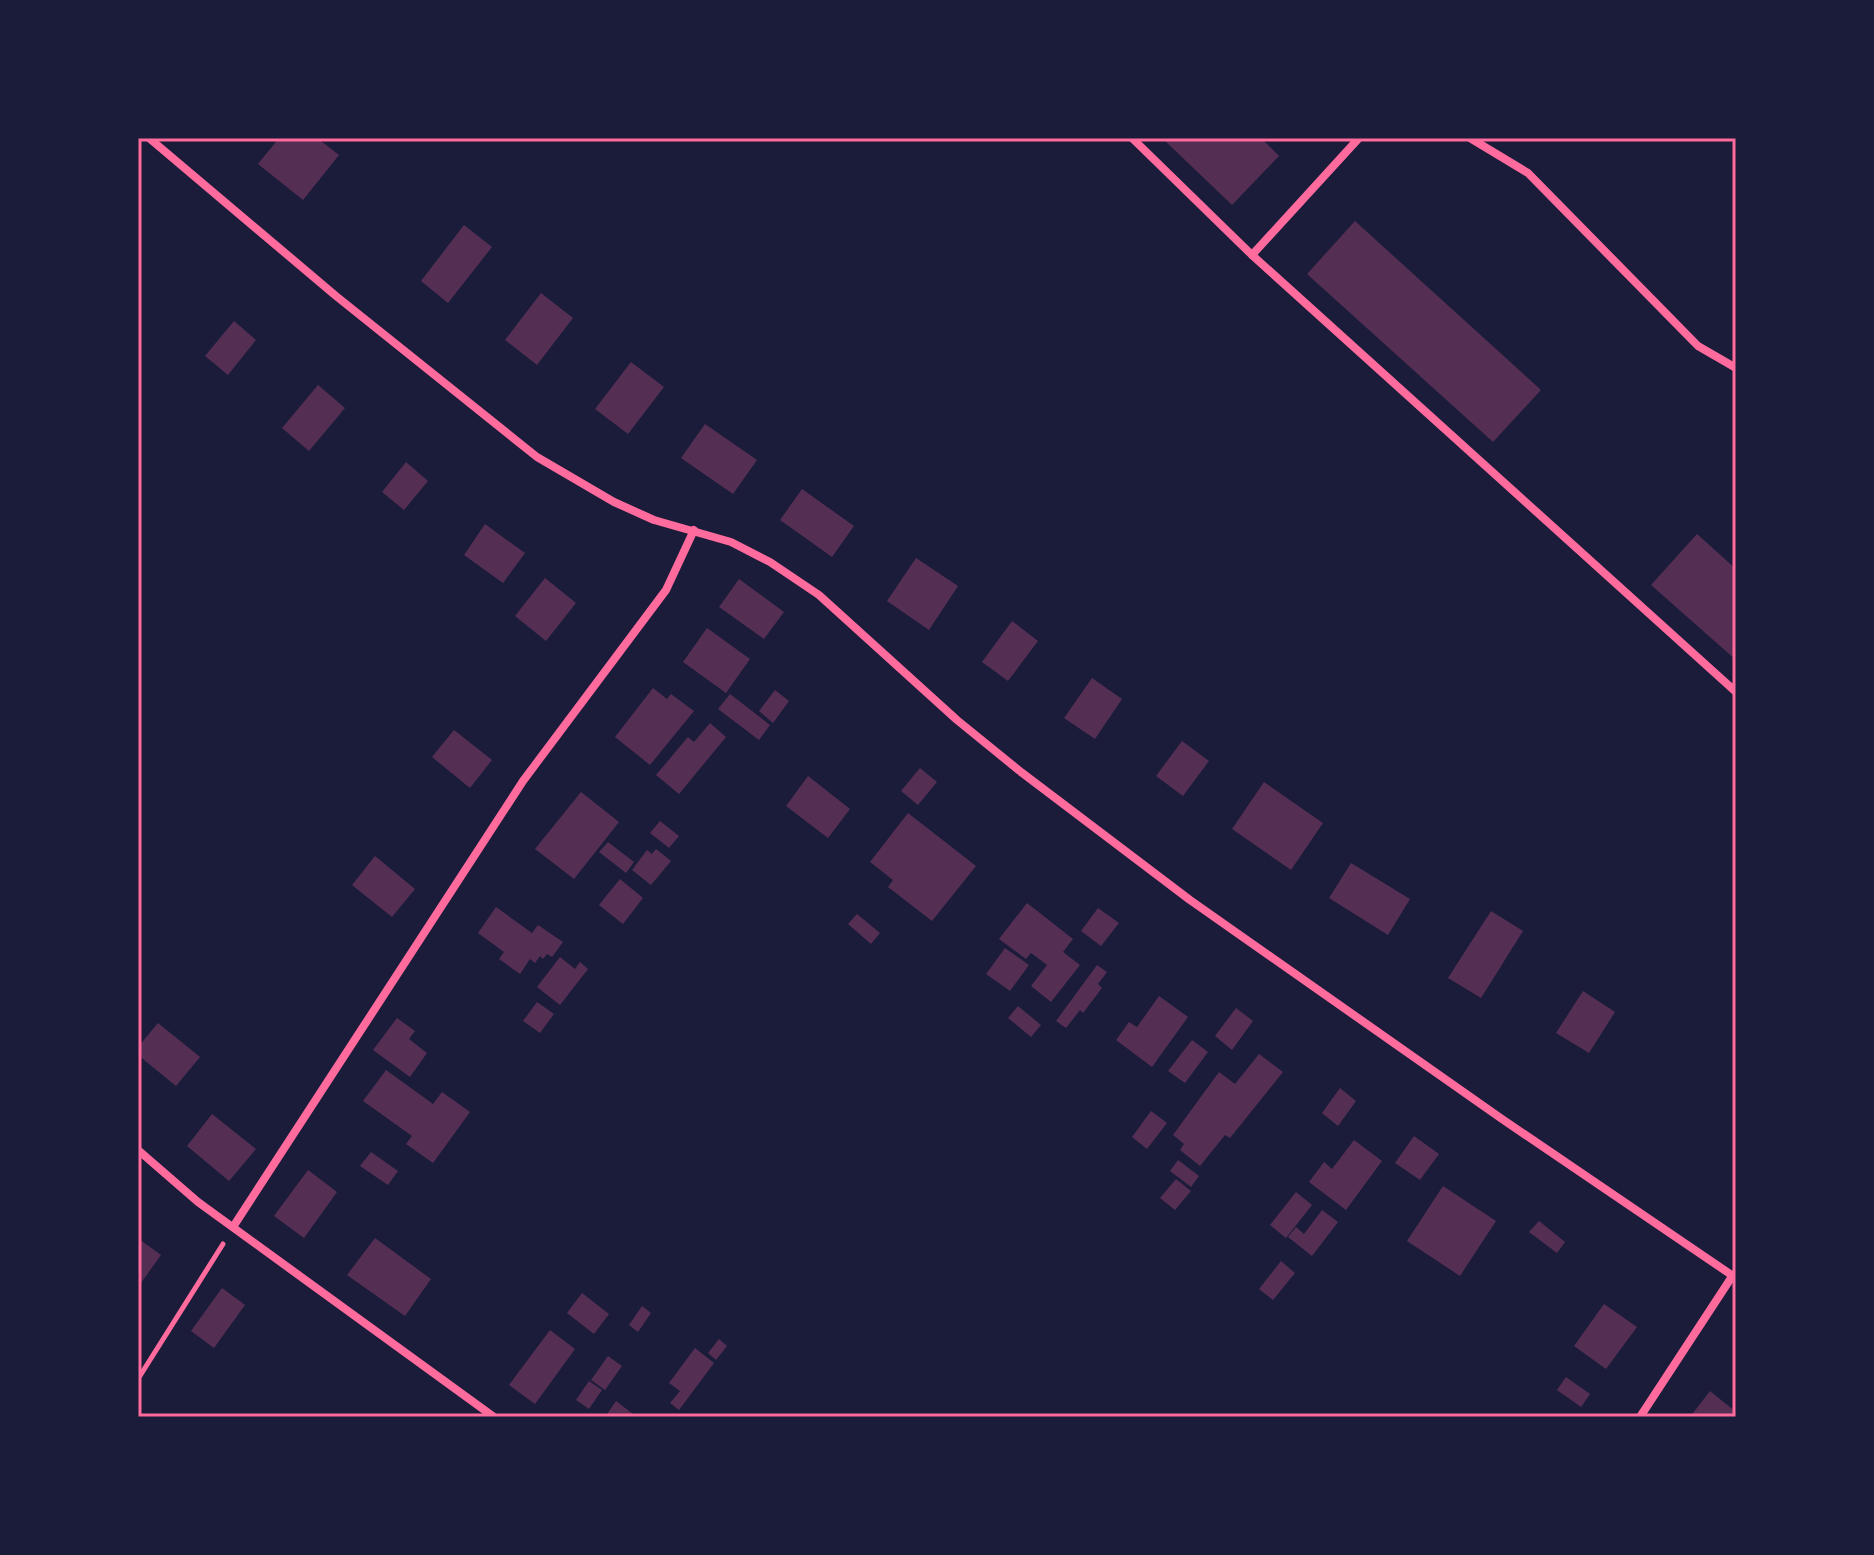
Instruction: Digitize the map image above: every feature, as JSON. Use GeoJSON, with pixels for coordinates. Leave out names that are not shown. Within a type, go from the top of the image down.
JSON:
{"type":"FeatureCollection","features":[{"type":"Feature","properties":{"kind":"street"},"geometry":{"type":"LineString","coordinates":[[149,138],[347,305],[537,457],[614,502],[654,520],[731,542],[770,562],[819,595],[968,729],[1190,900],[1502,1119],[1735,1276],[1640,1417]]}},
{"type":"Feature","properties":{"kind":"street"},"geometry":{"type":"LineString","coordinates":[[1132,138],[1252,255],[1736,692]]}},
{"type":"Feature","properties":{"kind":"street"},"geometry":{"type":"LineString","coordinates":[[1252,255],[1359,138]]}},
{"type":"Feature","properties":{"kind":"street"},"geometry":{"type":"LineString","coordinates":[[1470,138],[1528,173],[1698,346],[1736,368]]}},
{"type":"Feature","properties":{"kind":"street"},"geometry":{"type":"LineString","coordinates":[[233,1227],[523,781],[666,590],[694,530]]}},
{"type":"Feature","properties":{"kind":"street"},"geometry":{"type":"LineString","coordinates":[[138,1150],[198,1202],[494,1417]]}},
{"type":"Feature","properties":{"kind":"path"},"geometry":{"type":"LineString","coordinates":[[138,1379],[233,1227]]}},
{"type":"Feature","properties":{"kind":"building"},"geometry":{"type":"Polygon","coordinates":[[[279,138],[317,138],[339,155],[303,200],[258,164],[279,138]]]}},
{"type":"Feature","properties":{"kind":"building"},"geometry":{"type":"Polygon","coordinates":[[[1162,138],[1261,138],[1279,156],[1232,205],[1162,138]]]}},
{"type":"Feature","properties":{"kind":"building"},"geometry":{"type":"Polygon","coordinates":[[[1355,221],[1541,390],[1493,442],[1307,274],[1355,221]]]}},
{"type":"Feature","properties":{"kind":"building"},"geometry":{"type":"Polygon","coordinates":[[[464,225],[492,247],[448,303],[421,281],[464,225]]]}},
{"type":"Feature","properties":{"kind":"building"},"geometry":{"type":"Polygon","coordinates":[[[541,293],[573,318],[537,365],[505,340],[541,293]]]}},
{"type":"Feature","properties":{"kind":"building"},"geometry":{"type":"Polygon","coordinates":[[[234,321],[256,340],[228,375],[205,356],[234,321]]]}},
{"type":"Feature","properties":{"kind":"building"},"geometry":{"type":"Polygon","coordinates":[[[631,362],[664,387],[628,434],[595,409],[631,362]]]}},
{"type":"Feature","properties":{"kind":"building"},"geometry":{"type":"Polygon","coordinates":[[[318,385],[345,408],[309,451],[282,428],[318,385]]]}},
{"type":"Feature","properties":{"kind":"building"},"geometry":{"type":"Polygon","coordinates":[[[705,424],[757,460],[733,494],[681,458],[705,424]]]}},
{"type":"Feature","properties":{"kind":"building"},"geometry":{"type":"Polygon","coordinates":[[[406,462],[428,481],[404,510],[382,492],[406,462]]]}},
{"type":"Feature","properties":{"kind":"building"},"geometry":{"type":"Polygon","coordinates":[[[802,489],[854,526],[832,557],[780,520],[802,489]]]}},
{"type":"Feature","properties":{"kind":"building"},"geometry":{"type":"Polygon","coordinates":[[[485,524],[525,553],[503,583],[464,555],[485,524]]]}},
{"type":"Feature","properties":{"kind":"building"},"geometry":{"type":"Polygon","coordinates":[[[1697,534],[1736,569],[1736,660],[1651,585],[1697,534]]]}},
{"type":"Feature","properties":{"kind":"building"},"geometry":{"type":"Polygon","coordinates":[[[916,558],[958,586],[929,630],[887,601],[916,558]]]}},
{"type":"Feature","properties":{"kind":"building"},"geometry":{"type":"Polygon","coordinates":[[[545,578],[576,603],[546,641],[515,616],[545,578]]]}},
{"type":"Feature","properties":{"kind":"building"},"geometry":{"type":"Polygon","coordinates":[[[739,579],[784,612],[764,639],[719,607],[739,579]]]}},
{"type":"Feature","properties":{"kind":"building"},"geometry":{"type":"Polygon","coordinates":[[[1012,621],[1038,641],[1008,681],[982,662],[1012,621]]]}},
{"type":"Feature","properties":{"kind":"building"},"geometry":{"type":"Polygon","coordinates":[[[707,628],[750,659],[726,693],[683,662],[707,628]]]}},
{"type":"Feature","properties":{"kind":"building"},"geometry":{"type":"Polygon","coordinates":[[[1092,678],[1122,699],[1095,739],[1064,718],[1092,678]]]}},
{"type":"Feature","properties":{"kind":"building"},"geometry":{"type":"Polygon","coordinates":[[[653,688],[667,699],[671,694],[694,711],[650,765],[615,737],[653,688]]]}},
{"type":"Feature","properties":{"kind":"building"},"geometry":{"type":"Polygon","coordinates":[[[775,690],[789,701],[773,723],[759,711],[775,690]]]}},
{"type":"Feature","properties":{"kind":"building"},"geometry":{"type":"Polygon","coordinates":[[[730,694],[770,725],[759,740],[718,709],[730,694]]]}},
{"type":"Feature","properties":{"kind":"building"},"geometry":{"type":"Polygon","coordinates":[[[710,723],[726,737],[679,794],[656,775],[688,737],[694,742],[710,723]]]}},
{"type":"Feature","properties":{"kind":"building"},"geometry":{"type":"Polygon","coordinates":[[[454,730],[492,760],[470,788],[432,757],[454,730]]]}},
{"type":"Feature","properties":{"kind":"building"},"geometry":{"type":"Polygon","coordinates":[[[1182,741],[1209,761],[1183,796],[1156,776],[1182,741]]]}},
{"type":"Feature","properties":{"kind":"building"},"geometry":{"type":"Polygon","coordinates":[[[920,768],[937,782],[918,805],[901,791],[920,768]]]}},
{"type":"Feature","properties":{"kind":"building"},"geometry":{"type":"Polygon","coordinates":[[[808,776],[850,809],[828,838],[786,806],[808,776]]]}},
{"type":"Feature","properties":{"kind":"building"},"geometry":{"type":"Polygon","coordinates":[[[1264,782],[1323,823],[1291,870],[1232,829],[1264,782]]]}},
{"type":"Feature","properties":{"kind":"building"},"geometry":{"type":"Polygon","coordinates":[[[581,792],[619,822],[574,879],[535,849],[581,792]]]}},
{"type":"Feature","properties":{"kind":"building"},"geometry":{"type":"Polygon","coordinates":[[[908,813],[976,866],[932,921],[888,887],[893,880],[870,862],[908,813]]]}},
{"type":"Feature","properties":{"kind":"building"},"geometry":{"type":"Polygon","coordinates":[[[660,821],[679,836],[669,848],[650,833],[660,821]]]}},
{"type":"Feature","properties":{"kind":"building"},"geometry":{"type":"Polygon","coordinates":[[[608,842],[634,862],[626,873],[599,852],[608,842]]]}},
{"type":"Feature","properties":{"kind":"building"},"geometry":{"type":"Polygon","coordinates":[[[656,849],[671,861],[651,885],[632,870],[647,850],[652,854],[656,849]]]}},
{"type":"Feature","properties":{"kind":"building"},"geometry":{"type":"Polygon","coordinates":[[[375,856],[415,889],[392,917],[352,885],[375,856]]]}},
{"type":"Feature","properties":{"kind":"building"},"geometry":{"type":"Polygon","coordinates":[[[1351,863],[1410,899],[1388,935],[1329,898],[1351,863]]]}},
{"type":"Feature","properties":{"kind":"building"},"geometry":{"type":"Polygon","coordinates":[[[620,879],[643,898],[623,924],[599,905],[620,879]]]}},
{"type":"Feature","properties":{"kind":"building"},"geometry":{"type":"Polygon","coordinates":[[[1027,903],[1073,939],[1063,952],[1080,965],[1051,1002],[1031,986],[1047,965],[1031,953],[1026,959],[999,939],[1027,903]]]}},
{"type":"Feature","properties":{"kind":"building"},"geometry":{"type":"Polygon","coordinates":[[[496,907],[532,933],[538,925],[563,942],[552,957],[547,954],[543,959],[540,956],[535,963],[530,959],[520,974],[499,959],[504,952],[478,933],[496,907]]]}},
{"type":"Feature","properties":{"kind":"building"},"geometry":{"type":"Polygon","coordinates":[[[1098,908],[1119,923],[1101,946],[1081,931],[1098,908]]]}},
{"type":"Feature","properties":{"kind":"building"},"geometry":{"type":"Polygon","coordinates":[[[1491,911],[1523,931],[1481,998],[1448,978],[1491,911]]]}},
{"type":"Feature","properties":{"kind":"building"},"geometry":{"type":"Polygon","coordinates":[[[857,914],[880,933],[871,944],[848,924],[857,914]]]}},
{"type":"Feature","properties":{"kind":"building"},"geometry":{"type":"Polygon","coordinates":[[[1005,948],[1029,965],[1010,991],[986,974],[1005,948]]]}},
{"type":"Feature","properties":{"kind":"building"},"geometry":{"type":"Polygon","coordinates":[[[560,957],[575,969],[580,962],[588,969],[560,1005],[537,987],[560,957]]]}},
{"type":"Feature","properties":{"kind":"building"},"geometry":{"type":"Polygon","coordinates":[[[1097,965],[1107,972],[1098,984],[1102,988],[1083,1013],[1080,1010],[1066,1028],[1056,1021],[1097,965]]]}},
{"type":"Feature","properties":{"kind":"building"},"geometry":{"type":"Polygon","coordinates":[[[1583,991],[1615,1012],[1589,1053],[1556,1033],[1583,991]]]}},
{"type":"Feature","properties":{"kind":"building"},"geometry":{"type":"Polygon","coordinates":[[[1159,996],[1188,1017],[1152,1067],[1116,1040],[1129,1022],[1137,1027],[1159,996]]]}},
{"type":"Feature","properties":{"kind":"building"},"geometry":{"type":"Polygon","coordinates":[[[537,1002],[554,1014],[540,1033],[523,1021],[537,1002]]]}},
{"type":"Feature","properties":{"kind":"building"},"geometry":{"type":"Polygon","coordinates":[[[1018,1006],[1041,1025],[1031,1037],[1008,1018],[1018,1006]]]}},
{"type":"Feature","properties":{"kind":"building"},"geometry":{"type":"Polygon","coordinates":[[[1236,1008],[1253,1021],[1232,1050],[1215,1036],[1236,1008]]]}},
{"type":"Feature","properties":{"kind":"building"},"geometry":{"type":"Polygon","coordinates":[[[397,1018],[415,1031],[409,1039],[427,1053],[410,1077],[373,1050],[397,1018]]]}},
{"type":"Feature","properties":{"kind":"building"},"geometry":{"type":"Polygon","coordinates":[[[158,1023],[200,1057],[176,1086],[138,1055],[138,1047],[158,1023]]]}},
{"type":"Feature","properties":{"kind":"building"},"geometry":{"type":"Polygon","coordinates":[[[1192,1040],[1208,1052],[1185,1083],[1168,1071],[1192,1040]]]}},
{"type":"Feature","properties":{"kind":"building"},"geometry":{"type":"Polygon","coordinates":[[[1259,1054],[1283,1072],[1230,1138],[1225,1135],[1200,1166],[1180,1150],[1184,1144],[1173,1135],[1219,1072],[1235,1084],[1259,1054]]]}},
{"type":"Feature","properties":{"kind":"building"},"geometry":{"type":"Polygon","coordinates":[[[386,1070],[433,1104],[442,1092],[470,1112],[433,1163],[406,1144],[412,1136],[363,1101],[386,1070]]]}},
{"type":"Feature","properties":{"kind":"building"},"geometry":{"type":"Polygon","coordinates":[[[1340,1088],[1356,1101],[1338,1126],[1322,1113],[1340,1088]]]}},
{"type":"Feature","properties":{"kind":"building"},"geometry":{"type":"Polygon","coordinates":[[[1151,1111],[1167,1123],[1147,1149],[1132,1137],[1151,1111]]]}},
{"type":"Feature","properties":{"kind":"building"},"geometry":{"type":"Polygon","coordinates":[[[212,1114],[256,1149],[229,1181],[187,1146],[212,1114]]]}},
{"type":"Feature","properties":{"kind":"building"},"geometry":{"type":"Polygon","coordinates":[[[1414,1136],[1439,1154],[1420,1180],[1395,1163],[1414,1136]]]}},
{"type":"Feature","properties":{"kind":"building"},"geometry":{"type":"Polygon","coordinates":[[[1354,1140],[1382,1161],[1346,1210],[1309,1182],[1324,1162],[1332,1169],[1354,1140]]]}},
{"type":"Feature","properties":{"kind":"building"},"geometry":{"type":"Polygon","coordinates":[[[371,1152],[398,1171],[388,1185],[360,1166],[371,1152]]]}},
{"type":"Feature","properties":{"kind":"building"},"geometry":{"type":"Polygon","coordinates":[[[1178,1160],[1199,1176],[1191,1187],[1170,1171],[1178,1160]]]}},
{"type":"Feature","properties":{"kind":"building"},"geometry":{"type":"Polygon","coordinates":[[[308,1170],[337,1192],[304,1238],[274,1216],[308,1170]]]}},
{"type":"Feature","properties":{"kind":"building"},"geometry":{"type":"Polygon","coordinates":[[[1176,1179],[1191,1191],[1175,1210],[1160,1198],[1176,1179]]]}},
{"type":"Feature","properties":{"kind":"building"},"geometry":{"type":"Polygon","coordinates":[[[1443,1186],[1496,1221],[1460,1276],[1407,1241],[1443,1186]]]}},
{"type":"Feature","properties":{"kind":"building"},"geometry":{"type":"Polygon","coordinates":[[[1296,1192],[1312,1205],[1286,1238],[1270,1225],[1296,1192]]]}},
{"type":"Feature","properties":{"kind":"building"},"geometry":{"type":"Polygon","coordinates":[[[1322,1210],[1338,1222],[1312,1256],[1288,1237],[1296,1227],[1304,1234],[1322,1210]]]}},
{"type":"Feature","properties":{"kind":"building"},"geometry":{"type":"Polygon","coordinates":[[[1539,1221],[1565,1242],[1557,1253],[1529,1232],[1539,1221]]]}},
{"type":"Feature","properties":{"kind":"building"},"geometry":{"type":"Polygon","coordinates":[[[375,1238],[431,1279],[405,1316],[347,1275],[375,1238]]]}},
{"type":"Feature","properties":{"kind":"building"},"geometry":{"type":"Polygon","coordinates":[[[138,1241],[161,1255],[138,1287],[138,1241]]]}},
{"type":"Feature","properties":{"kind":"building"},"geometry":{"type":"Polygon","coordinates":[[[1281,1261],[1295,1273],[1273,1300],[1259,1289],[1281,1261]]]}},
{"type":"Feature","properties":{"kind":"building"},"geometry":{"type":"Polygon","coordinates":[[[222,1288],[245,1305],[214,1348],[191,1331],[222,1288]]]}},
{"type":"Feature","properties":{"kind":"building"},"geometry":{"type":"Polygon","coordinates":[[[582,1293],[609,1314],[594,1334],[567,1313],[582,1293]]]}},
{"type":"Feature","properties":{"kind":"building"},"geometry":{"type":"Polygon","coordinates":[[[1604,1304],[1637,1327],[1606,1369],[1574,1346],[1604,1304]]]}},
{"type":"Feature","properties":{"kind":"building"},"geometry":{"type":"Polygon","coordinates":[[[642,1306],[651,1313],[638,1332],[629,1325],[642,1306]]]}},
{"type":"Feature","properties":{"kind":"building"},"geometry":{"type":"Polygon","coordinates":[[[550,1330],[575,1349],[535,1404],[509,1385],[550,1330]]]}},
{"type":"Feature","properties":{"kind":"building"},"geometry":{"type":"Polygon","coordinates":[[[719,1339],[727,1346],[716,1360],[708,1353],[719,1339]]]}},
{"type":"Feature","properties":{"kind":"building"},"geometry":{"type":"Polygon","coordinates":[[[695,1348],[714,1363],[679,1410],[670,1403],[680,1391],[669,1383],[695,1348]]]}},
{"type":"Feature","properties":{"kind":"building"},"geometry":{"type":"Polygon","coordinates":[[[608,1356],[622,1366],[605,1390],[591,1380],[608,1356]]]}},
{"type":"Feature","properties":{"kind":"building"},"geometry":{"type":"Polygon","coordinates":[[[1566,1377],[1590,1394],[1581,1407],[1557,1390],[1566,1377]]]}},
{"type":"Feature","properties":{"kind":"building"},"geometry":{"type":"Polygon","coordinates":[[[589,1381],[602,1390],[589,1409],[576,1400],[589,1381]]]}},
{"type":"Feature","properties":{"kind":"building"},"geometry":{"type":"Polygon","coordinates":[[[1710,1391],[1736,1412],[1736,1417],[1690,1417],[1710,1391]]]}},
{"type":"Feature","properties":{"kind":"building"},"geometry":{"type":"Polygon","coordinates":[[[616,1401],[637,1417],[605,1417],[616,1401]]]}}]}
